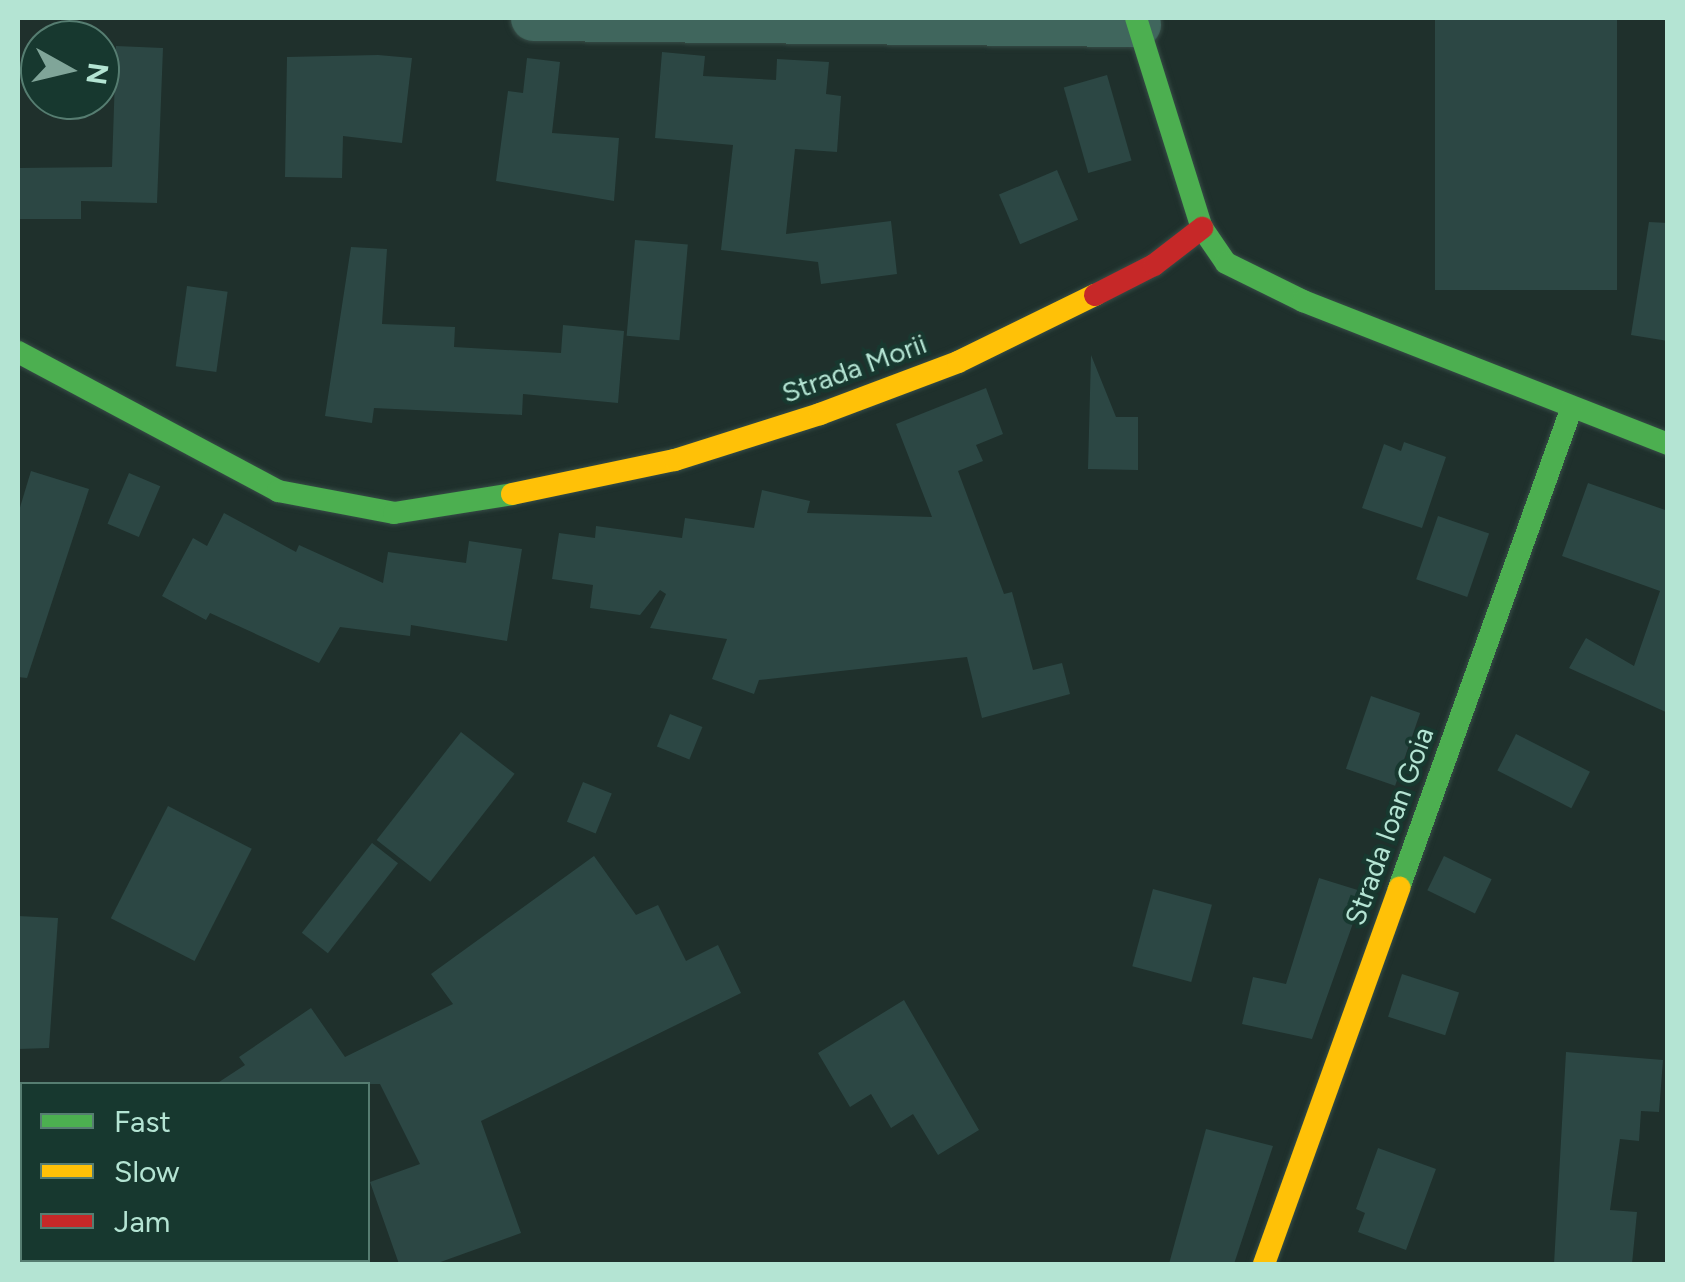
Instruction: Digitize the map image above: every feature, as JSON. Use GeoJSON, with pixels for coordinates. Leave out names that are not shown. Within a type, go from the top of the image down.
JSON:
{"type":"FeatureCollection","features":[{"type":"Feature","properties":{"kind":"street"},"geometry":{"type":"LineString","coordinates":[[534,18],[1137,20],[1202,228],[1226,264],[1246,276],[1668,444]]}},
{"type":"Feature","properties":{"kind":"street","name":"Strada Morii"},"geometry":{"type":"LineString","coordinates":[[18,352],[278,492],[394,513],[445,508],[675,460],[820,414],[958,362],[1090,298],[1154,265],[1202,228]]}},
{"type":"Feature","properties":{"kind":"street","name":"Strada Ioan Goia"},"geometry":{"type":"LineString","coordinates":[[1264,1264],[1572,407]]}},
{"type":"Feature","properties":{"kind":"building"},"geometry":{"type":"Polygon","coordinates":[[[1435,18],[1617,18],[1617,290],[1435,290],[1435,18]]]}},
{"type":"Feature","properties":{"kind":"building"},"geometry":{"type":"Polygon","coordinates":[[[120,46],[163,48],[157,203],[81,201],[81,219],[18,219],[18,168],[112,167],[114,120],[120,120],[120,46]]]}},
{"type":"Feature","properties":{"kind":"building"},"geometry":{"type":"Polygon","coordinates":[[[662,52],[705,56],[703,76],[776,80],[777,59],[829,62],[826,94],[841,96],[837,152],[795,149],[786,234],[891,221],[897,274],[821,284],[818,262],[721,250],[733,145],[655,138],[662,52]]]}},
{"type":"Feature","properties":{"kind":"building"},"geometry":{"type":"Polygon","coordinates":[[[287,57],[412,58],[402,143],[343,136],[342,178],[285,177],[287,57]]]}},
{"type":"Feature","properties":{"kind":"building"},"geometry":{"type":"Polygon","coordinates":[[[527,58],[560,62],[552,133],[619,138],[614,201],[496,181],[508,91],[523,93],[527,58]]]}},
{"type":"Feature","properties":{"kind":"building"},"geometry":{"type":"Polygon","coordinates":[[[1107,75],[1132,161],[1088,173],[1064,87],[1107,75]]]}},
{"type":"Feature","properties":{"kind":"building"},"geometry":{"type":"Polygon","coordinates":[[[1057,170],[1078,220],[1020,244],[999,195],[1057,170]]]}},
{"type":"Feature","properties":{"kind":"building"},"geometry":{"type":"Polygon","coordinates":[[[1649,222],[1668,223],[1668,341],[1631,335],[1649,222]]]}},
{"type":"Feature","properties":{"kind":"building"},"geometry":{"type":"Polygon","coordinates":[[[635,240],[688,245],[679,340],[627,336],[635,240]]]}},
{"type":"Feature","properties":{"kind":"building"},"geometry":{"type":"Polygon","coordinates":[[[351,247],[387,249],[382,324],[455,327],[454,347],[561,353],[563,325],[624,331],[618,403],[523,394],[522,415],[374,408],[372,423],[325,416],[351,247]]]}},
{"type":"Feature","properties":{"kind":"building"},"geometry":{"type":"Polygon","coordinates":[[[187,286],[228,292],[216,372],[176,366],[187,286]]]}},
{"type":"Feature","properties":{"kind":"building"},"geometry":{"type":"Polygon","coordinates":[[[1091,355],[1116,417],[1138,417],[1138,470],[1088,469],[1091,355]]]}},
{"type":"Feature","properties":{"kind":"building"},"geometry":{"type":"Polygon","coordinates":[[[986,388],[1003,434],[976,445],[983,461],[958,471],[1004,594],[1012,592],[1033,670],[1062,663],[1070,694],[982,718],[967,657],[759,680],[754,694],[712,679],[727,639],[650,628],[666,594],[660,590],[640,615],[590,608],[593,585],[552,579],[559,533],[595,538],[596,526],[682,538],[685,518],[754,528],[762,490],[810,501],[807,513],[932,517],[896,424],[986,388]]]}},
{"type":"Feature","properties":{"kind":"building"},"geometry":{"type":"Polygon","coordinates":[[[1404,442],[1446,457],[1422,528],[1362,508],[1384,444],[1401,451],[1404,442]]]}},
{"type":"Feature","properties":{"kind":"building"},"geometry":{"type":"Polygon","coordinates":[[[31,471],[89,489],[27,678],[18,677],[18,514],[31,471]]]}},
{"type":"Feature","properties":{"kind":"building"},"geometry":{"type":"Polygon","coordinates":[[[129,473],[160,486],[139,537],[108,524],[129,473]]]}},
{"type":"Feature","properties":{"kind":"building"},"geometry":{"type":"Polygon","coordinates":[[[1588,483],[1668,511],[1668,713],[1569,668],[1586,638],[1634,666],[1660,591],[1562,556],[1588,483]]]}},
{"type":"Feature","properties":{"kind":"building"},"geometry":{"type":"Polygon","coordinates":[[[224,513],[296,552],[299,545],[383,583],[388,552],[466,563],[469,541],[522,549],[507,641],[411,625],[410,636],[340,627],[319,663],[210,613],[206,620],[162,596],[193,538],[207,546],[224,513]]]}},
{"type":"Feature","properties":{"kind":"building"},"geometry":{"type":"Polygon","coordinates":[[[1438,516],[1489,534],[1467,597],[1416,579],[1438,516]]]}},
{"type":"Feature","properties":{"kind":"building"},"geometry":{"type":"Polygon","coordinates":[[[1371,696],[1420,713],[1395,786],[1346,769],[1371,696]]]}},
{"type":"Feature","properties":{"kind":"building"},"geometry":{"type":"Polygon","coordinates":[[[670,714],[702,727],[689,760],[657,746],[670,714]]]}},
{"type":"Feature","properties":{"kind":"building"},"geometry":{"type":"Polygon","coordinates":[[[461,732],[515,774],[430,882],[377,840],[461,732]]]}},
{"type":"Feature","properties":{"kind":"building"},"geometry":{"type":"Polygon","coordinates":[[[1516,734],[1590,772],[1571,808],[1497,771],[1516,734]]]}},
{"type":"Feature","properties":{"kind":"building"},"geometry":{"type":"Polygon","coordinates":[[[583,782],[612,794],[596,833],[567,822],[583,782]]]}},
{"type":"Feature","properties":{"kind":"building"},"geometry":{"type":"Polygon","coordinates":[[[168,806],[252,849],[195,961],[111,918],[168,806]]]}},
{"type":"Feature","properties":{"kind":"building"},"geometry":{"type":"Polygon","coordinates":[[[372,843],[398,863],[328,953],[302,933],[372,843]]]}},
{"type":"Feature","properties":{"kind":"building"},"geometry":{"type":"Polygon","coordinates":[[[594,856],[636,915],[658,905],[686,961],[718,945],[741,993],[481,1121],[521,1233],[435,1264],[399,1264],[370,1182],[420,1164],[380,1084],[219,1082],[245,1065],[239,1057],[311,1008],[345,1057],[453,1004],[431,974],[594,856]]]}},
{"type":"Feature","properties":{"kind":"building"},"geometry":{"type":"Polygon","coordinates":[[[1444,856],[1492,879],[1475,913],[1427,890],[1444,856]]]}},
{"type":"Feature","properties":{"kind":"building"},"geometry":{"type":"Polygon","coordinates":[[[1319,878],[1364,892],[1312,1039],[1242,1024],[1253,977],[1286,984],[1319,878]]]}},
{"type":"Feature","properties":{"kind":"building"},"geometry":{"type":"Polygon","coordinates":[[[1153,889],[1212,905],[1191,982],[1132,966],[1153,889]]]}},
{"type":"Feature","properties":{"kind":"building"},"geometry":{"type":"Polygon","coordinates":[[[18,916],[58,918],[49,1048],[18,1049],[18,916]]]}},
{"type":"Feature","properties":{"kind":"building"},"geometry":{"type":"Polygon","coordinates":[[[1402,974],[1459,993],[1445,1035],[1388,1017],[1402,974]]]}},
{"type":"Feature","properties":{"kind":"building"},"geometry":{"type":"Polygon","coordinates":[[[904,1000],[979,1130],[938,1155],[913,1114],[891,1128],[871,1094],[850,1107],[818,1053],[904,1000]]]}},
{"type":"Feature","properties":{"kind":"building"},"geometry":{"type":"Polygon","coordinates":[[[1566,1052],[1663,1060],[1659,1112],[1641,1111],[1639,1141],[1620,1139],[1610,1210],[1637,1212],[1632,1264],[1554,1264],[1566,1052]]]}},
{"type":"Feature","properties":{"kind":"building"},"geometry":{"type":"Polygon","coordinates":[[[1206,1129],[1273,1146],[1234,1264],[1169,1264],[1206,1129]]]}},
{"type":"Feature","properties":{"kind":"building"},"geometry":{"type":"Polygon","coordinates":[[[1378,1148],[1436,1169],[1406,1250],[1358,1232],[1365,1213],[1356,1209],[1378,1148]]]}},
{"type":"Feature","properties":{"kind":"traffic: fast"},"geometry":{"type":"LineString","coordinates":[[1136,18],[1202,228],[1226,263],[1303,301],[1668,444]]}},
{"type":"Feature","properties":{"kind":"traffic: fast"},"geometry":{"type":"LineString","coordinates":[[18,352],[278,491],[394,513],[512,494]]}},
{"type":"Feature","properties":{"kind":"traffic: fast"},"geometry":{"type":"LineString","coordinates":[[1399,888],[1572,407]]}},
{"type":"Feature","properties":{"kind":"traffic: slow"},"geometry":{"type":"LineString","coordinates":[[512,494],[675,460],[820,414],[958,362],[1095,295]]}},
{"type":"Feature","properties":{"kind":"traffic: slow"},"geometry":{"type":"LineString","coordinates":[[1264,1264],[1399,888]]}},
{"type":"Feature","properties":{"kind":"traffic: jam"},"geometry":{"type":"LineString","coordinates":[[1095,295],[1154,265],[1202,228]]}}]}
